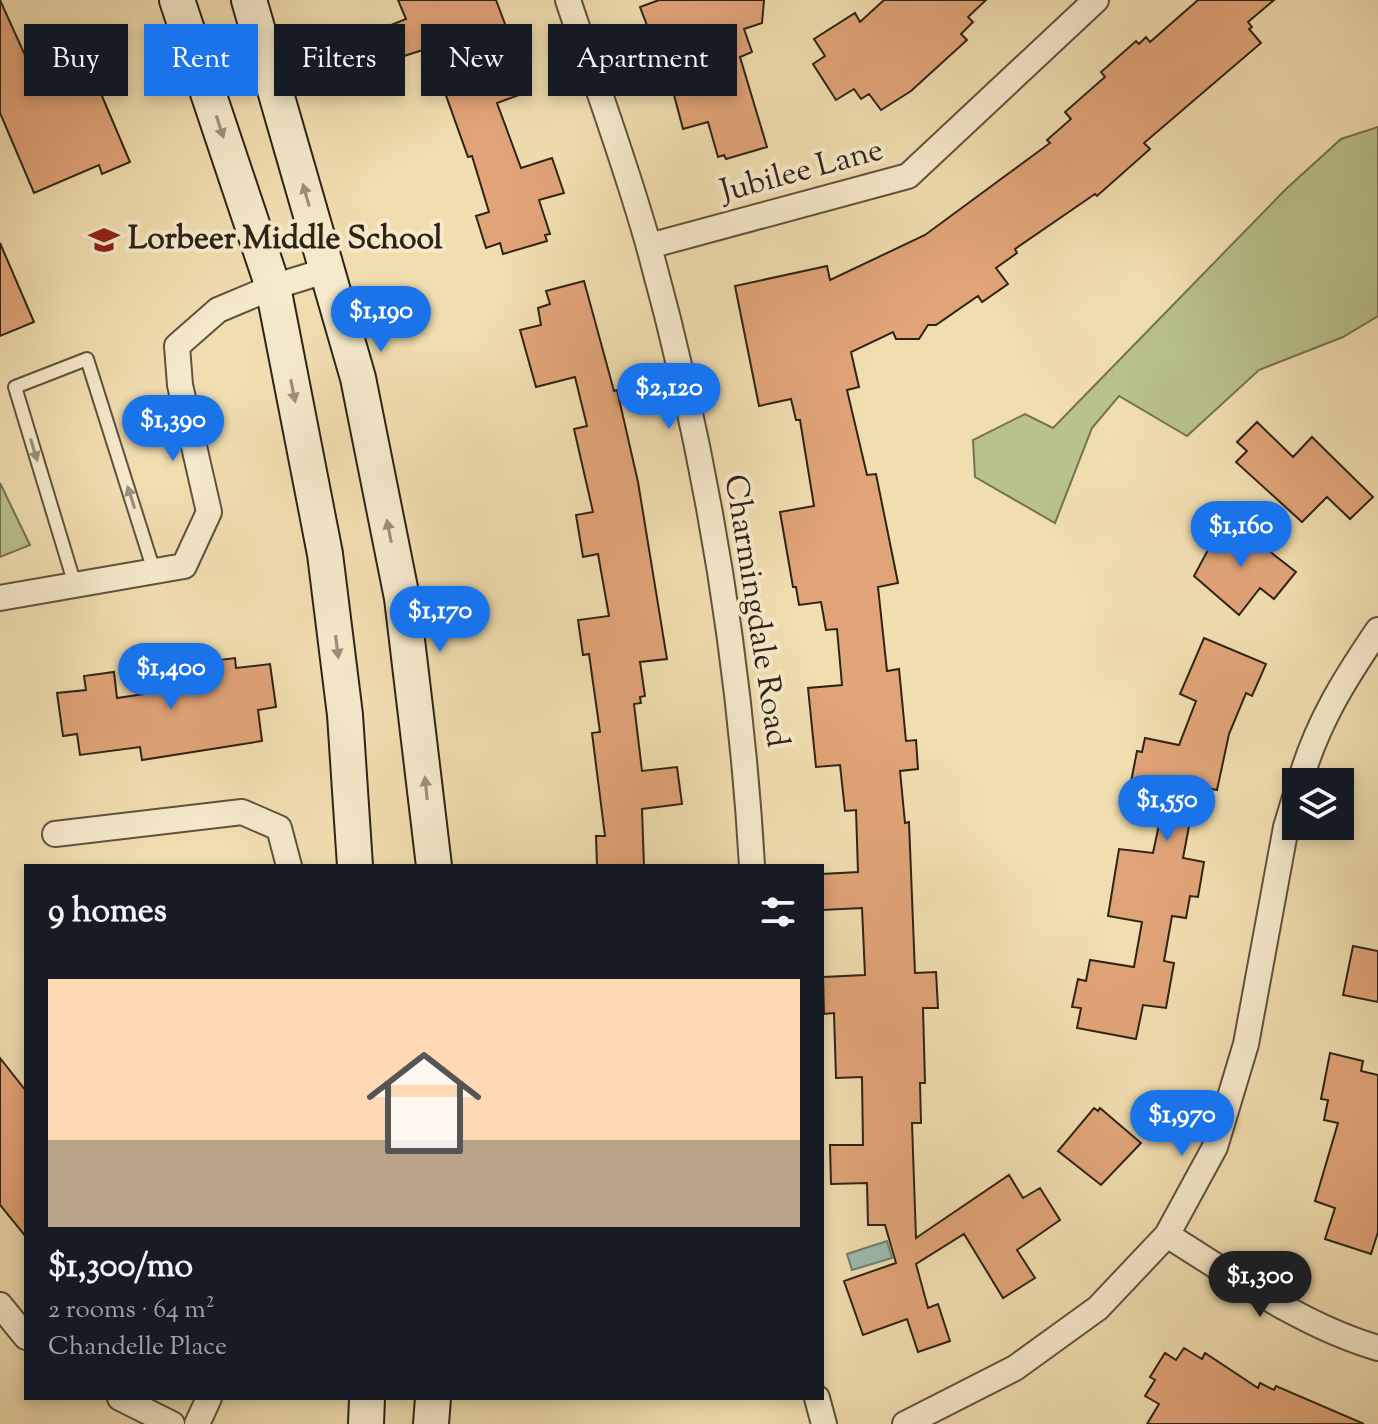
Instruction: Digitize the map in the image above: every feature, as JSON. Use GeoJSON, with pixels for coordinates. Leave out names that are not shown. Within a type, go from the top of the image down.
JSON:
{"type":"FeatureCollection","features":[{"type":"Feature","properties":{"kind":"main road"},"geometry":{"type":"LineString","coordinates":[[177,0],[273,287],[325,554],[345,715],[355,864]]}},
{"type":"Feature","properties":{"kind":"main road"},"geometry":{"type":"LineString","coordinates":[[249,0],[358,378],[402,598],[434,864]]}},
{"type":"Feature","properties":{"kind":"main road"},"geometry":{"type":"LineString","coordinates":[[366,1424],[367,1400]]}},
{"type":"Feature","properties":{"kind":"main road"},"geometry":{"type":"LineString","coordinates":[[431,1424],[433,1400]]}},
{"type":"Feature","properties":{"kind":"street","name":"Charmingdale Road"},"geometry":{"type":"LineString","coordinates":[[568,0],[649,246],[710,500],[745,736],[752,864]]}},
{"type":"Feature","properties":{"kind":"street","name":"Jubilee Lane"},"geometry":{"type":"LineString","coordinates":[[649,246],[908,176],[1096,0]]}},
{"type":"Feature","properties":{"kind":"street"},"geometry":{"type":"LineString","coordinates":[[0,598],[184,566],[209,512],[180,385],[177,346],[218,310],[273,287],[328,270]]}},
{"type":"Feature","properties":{"kind":"street"},"geometry":{"type":"LineString","coordinates":[[1305,768],[1335,692],[1378,630]]}},
{"type":"Feature","properties":{"kind":"street"},"geometry":{"type":"LineString","coordinates":[[55,834],[242,812],[279,828],[288,864]]}},
{"type":"Feature","properties":{"kind":"street"},"geometry":{"type":"LineString","coordinates":[[905,1424],[1015,1368],[1086,1317],[1167,1235],[1215,1147],[1246,1044],[1284,840]]}},
{"type":"Feature","properties":{"kind":"street"},"geometry":{"type":"LineString","coordinates":[[1167,1235],[1348,1339],[1378,1348]]}},
{"type":"Feature","properties":{"kind":"street"},"geometry":{"type":"LineString","coordinates":[[0,1305],[24,1335]]}},
{"type":"Feature","properties":{"kind":"street"},"geometry":{"type":"LineString","coordinates":[[124,1400],[172,1424]]}},
{"type":"Feature","properties":{"kind":"street"},"geometry":{"type":"LineString","coordinates":[[197,1424],[208,1400]]}},
{"type":"Feature","properties":{"kind":"street"},"geometry":{"type":"LineString","coordinates":[[818,1400],[824,1424]]}},
{"type":"Feature","properties":{"kind":"lane"},"geometry":{"type":"LineString","coordinates":[[75,585],[15,387],[87,359],[154,571]]}},
{"type":"Feature","properties":{"kind":"green space"},"geometry":{"type":"Polygon","coordinates":[[[1378,127],[1378,316],[1343,337],[1259,370],[1187,436],[1119,396],[1092,428],[1055,523],[975,477],[973,440],[1025,414],[1053,428],[1286,189],[1341,139],[1378,127]]]}},
{"type":"Feature","properties":{"kind":"green space"},"geometry":{"type":"Polygon","coordinates":[[[0,483],[30,545],[0,557],[0,483]]]}},
{"type":"Feature","properties":{"kind":"water"},"geometry":{"type":"Polygon","coordinates":[[[887,1241],[892,1258],[852,1270],[847,1254],[887,1241]]]}},
{"type":"Feature","properties":{"kind":"building"},"geometry":{"type":"Polygon","coordinates":[[[0,0],[24,53],[24,96],[102,96],[130,162],[102,174],[99,165],[34,193],[0,113],[0,0]]]}},
{"type":"Feature","properties":{"kind":"building"},"geometry":{"type":"Polygon","coordinates":[[[398,0],[496,0],[505,24],[421,24],[421,51],[405,56],[405,24],[394,24],[406,19],[398,0]]]}},
{"type":"Feature","properties":{"kind":"building"},"geometry":{"type":"Polygon","coordinates":[[[659,0],[764,0],[762,23],[744,29],[752,52],[740,57],[767,147],[726,159],[724,155],[718,157],[708,122],[683,129],[674,96],[737,96],[737,24],[646,24],[640,7],[659,0]]]}},
{"type":"Feature","properties":{"kind":"building"},"geometry":{"type":"Polygon","coordinates":[[[884,0],[986,0],[968,17],[973,22],[961,34],[967,40],[911,91],[881,110],[869,94],[861,99],[854,89],[836,100],[813,64],[825,56],[814,39],[855,13],[860,22],[884,0]]]}},
{"type":"Feature","properties":{"kind":"building"},"geometry":{"type":"Polygon","coordinates":[[[1198,0],[1274,0],[1248,22],[1252,27],[1249,29],[1261,43],[1144,143],[1150,149],[1097,196],[1095,194],[1015,249],[1017,253],[996,268],[1008,284],[982,302],[978,296],[936,325],[928,325],[919,339],[896,339],[893,332],[851,352],[859,387],[847,390],[867,475],[876,474],[898,583],[878,587],[887,671],[899,669],[906,741],[916,740],[918,769],[900,771],[905,823],[909,822],[915,973],[936,972],[938,1008],[923,1008],[925,1083],[920,1083],[921,1123],[912,1123],[916,1238],[1009,1175],[1023,1198],[1040,1188],[1060,1220],[1017,1250],[1035,1278],[1003,1298],[964,1234],[916,1264],[928,1308],[938,1304],[950,1341],[918,1352],[907,1319],[863,1335],[844,1281],[896,1263],[885,1225],[868,1225],[867,1183],[831,1184],[830,1145],[863,1145],[862,1077],[836,1078],[834,1013],[824,1014],[824,977],[865,975],[862,908],[824,910],[824,874],[858,872],[856,810],[845,811],[840,765],[816,767],[808,688],[842,685],[837,629],[826,630],[821,602],[799,605],[796,587],[793,587],[780,512],[814,506],[800,420],[796,420],[791,399],[759,406],[735,286],[827,266],[830,280],[925,235],[1050,143],[1047,140],[1071,119],[1065,112],[1105,77],[1101,72],[1136,41],[1139,44],[1146,37],[1150,42],[1198,0]]]}},
{"type":"Feature","properties":{"kind":"building"},"geometry":{"type":"Polygon","coordinates":[[[446,96],[516,96],[497,103],[521,168],[552,158],[564,193],[539,200],[550,234],[545,235],[547,241],[503,254],[500,243],[486,248],[476,216],[489,212],[472,156],[468,157],[446,96]]]}},
{"type":"Feature","properties":{"kind":"building"},"geometry":{"type":"Polygon","coordinates":[[[0,243],[34,322],[0,336],[0,243]]]}},
{"type":"Feature","properties":{"kind":"building"},"geometry":{"type":"Polygon","coordinates":[[[584,281],[614,391],[617,390],[638,482],[667,659],[640,662],[645,696],[640,697],[641,703],[634,704],[642,771],[677,767],[682,804],[642,809],[644,864],[597,864],[596,836],[605,836],[592,733],[600,732],[589,654],[583,655],[578,620],[609,616],[598,554],[583,557],[576,515],[593,512],[574,429],[587,426],[575,377],[536,387],[520,330],[541,325],[538,308],[550,304],[546,291],[584,281]]]}},
{"type":"Feature","properties":{"kind":"building"},"geometry":{"type":"Polygon","coordinates":[[[1257,422],[1293,457],[1312,437],[1373,497],[1350,519],[1327,497],[1302,522],[1236,462],[1247,451],[1237,442],[1257,422]]]}},
{"type":"Feature","properties":{"kind":"building"},"geometry":{"type":"Polygon","coordinates":[[[1224,520],[1239,532],[1242,530],[1296,572],[1274,599],[1260,588],[1239,615],[1194,576],[1224,520]]]}},
{"type":"Feature","properties":{"kind":"building"},"geometry":{"type":"Polygon","coordinates":[[[1204,638],[1266,664],[1252,696],[1246,693],[1229,734],[1217,790],[1212,789],[1207,808],[1193,805],[1183,858],[1204,862],[1198,897],[1190,896],[1186,918],[1172,916],[1164,961],[1174,963],[1166,1008],[1143,1005],[1136,1039],[1077,1028],[1081,1008],[1072,1007],[1078,979],[1086,981],[1090,960],[1134,967],[1142,922],[1108,916],[1119,849],[1153,853],[1163,806],[1133,800],[1135,788],[1130,787],[1137,751],[1142,752],[1145,738],[1179,745],[1196,701],[1180,694],[1204,638]]]}},
{"type":"Feature","properties":{"kind":"building"},"geometry":{"type":"Polygon","coordinates":[[[235,658],[236,668],[270,664],[276,707],[258,710],[262,741],[142,760],[140,747],[80,755],[77,734],[63,736],[57,693],[86,690],[84,676],[114,672],[117,698],[165,691],[162,671],[213,665],[212,661],[235,658]]]}},
{"type":"Feature","properties":{"kind":"building"},"geometry":{"type":"Polygon","coordinates":[[[1353,946],[1378,951],[1378,1002],[1343,995],[1353,946]]]}},
{"type":"Feature","properties":{"kind":"building"},"geometry":{"type":"Polygon","coordinates":[[[1330,1053],[1363,1061],[1361,1071],[1378,1075],[1378,1232],[1371,1254],[1325,1239],[1335,1208],[1315,1201],[1338,1123],[1324,1120],[1328,1100],[1321,1099],[1330,1053]]]}},
{"type":"Feature","properties":{"kind":"building"},"geometry":{"type":"Polygon","coordinates":[[[0,1058],[24,1088],[24,1235],[0,1205],[0,1058]]]}},
{"type":"Feature","properties":{"kind":"building"},"geometry":{"type":"Polygon","coordinates":[[[1094,1108],[1098,1111],[1100,1108],[1141,1143],[1101,1185],[1058,1151],[1094,1108]]]}},
{"type":"Feature","properties":{"kind":"building"},"geometry":{"type":"Polygon","coordinates":[[[1184,1348],[1202,1359],[1205,1353],[1258,1388],[1260,1383],[1274,1390],[1276,1386],[1364,1424],[1147,1424],[1159,1404],[1145,1396],[1155,1380],[1150,1377],[1165,1353],[1176,1360],[1184,1348]]]}},
{"type":"Feature","properties":{"kind":"place","name":"Lorbeer Middle School"},"geometry":{"type":"Point","coordinates":[104,240]}}]}
